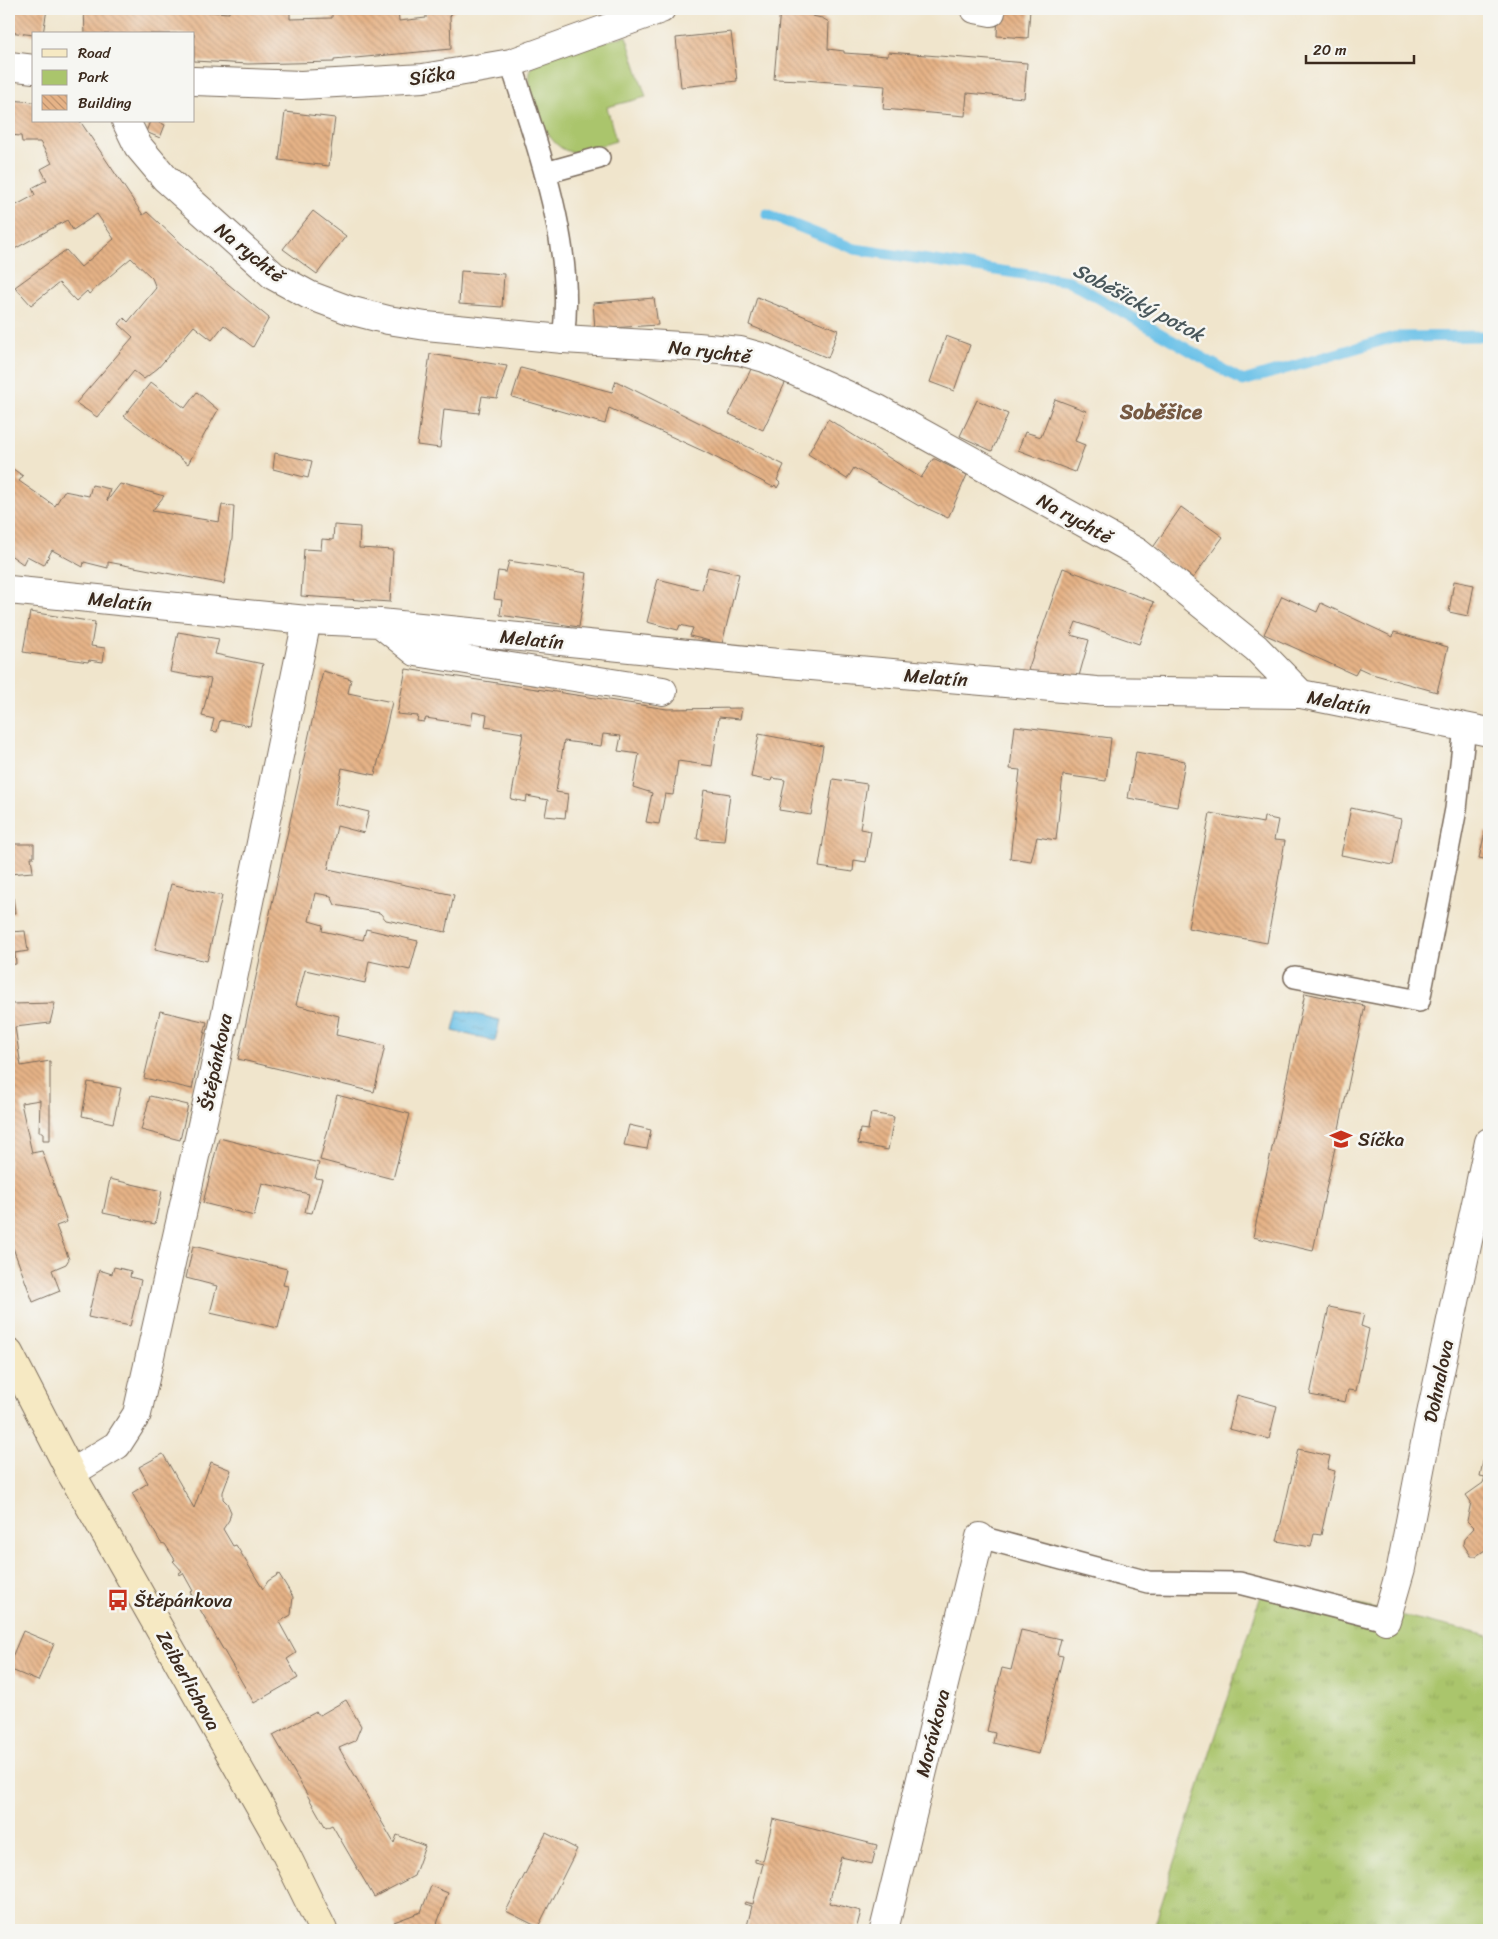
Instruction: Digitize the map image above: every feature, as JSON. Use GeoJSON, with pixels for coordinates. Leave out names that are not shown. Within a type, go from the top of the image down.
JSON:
{"type":"FeatureCollection","features":[{"type":"Feature","properties":{"kind":"street","name":"Síčka"},"geometry":{"type":"LineString","coordinates":[[195,81],[301,86],[423,78],[511,63],[660,9]]}},
{"type":"Feature","properties":{"kind":"street"},"geometry":{"type":"LineString","coordinates":[[9,66],[32,69]]}},
{"type":"Feature","properties":{"kind":"street","name":"Na rychtě"},"geometry":{"type":"LineString","coordinates":[[126,122],[138,146],[165,178],[274,276],[309,295],[349,310],[388,320],[563,339],[740,351],[765,358],[878,409],[1137,552],[1256,648],[1301,694]]}},
{"type":"Feature","properties":{"kind":"street","name":"Melatín"},"geometry":{"type":"LineString","coordinates":[[9,590],[307,620],[380,623],[768,662],[1097,691],[1301,694],[1477,729]]}},
{"type":"Feature","properties":{"kind":"street","name":"Štěpánkova"},"geometry":{"type":"LineString","coordinates":[[71,1474],[117,1445],[136,1414],[213,1076],[307,620]]}},
{"type":"Feature","properties":{"kind":"street","name":"Melatín"},"geometry":{"type":"LineString","coordinates":[[380,623],[416,652],[663,691]]}},
{"type":"Feature","properties":{"kind":"street","name":"Dohnalova"},"geometry":{"type":"LineString","coordinates":[[1386,1620],[1401,1568],[1430,1418],[1489,1142]]}},
{"type":"Feature","properties":{"kind":"street","name":"Zeiberlichova"},"geometry":{"type":"LineString","coordinates":[[9,1353],[71,1474],[277,1836],[323,1930]]}},
{"type":"Feature","properties":{"kind":"street","name":"Morávkova"},"geometry":{"type":"LineString","coordinates":[[884,1930],[980,1537]]}},
{"type":"Feature","properties":{"kind":"lane"},"geometry":{"type":"LineString","coordinates":[[511,63],[545,173],[557,230],[566,293],[566,319],[563,339]]}},
{"type":"Feature","properties":{"kind":"lane"},"geometry":{"type":"LineString","coordinates":[[545,173],[599,158]]}},
{"type":"Feature","properties":{"kind":"lane"},"geometry":{"type":"LineString","coordinates":[[1295,977],[1419,1001],[1456,809],[1477,729]]}},
{"type":"Feature","properties":{"kind":"lane"},"geometry":{"type":"LineString","coordinates":[[980,1537],[1148,1582],[1240,1583],[1386,1620]]}},
{"type":"Feature","properties":{"kind":"green space"},"geometry":{"type":"Polygon","coordinates":[[[626,36],[646,97],[607,107],[616,141],[579,152],[564,150],[548,133],[535,108],[530,83],[531,68],[541,58],[626,36]]]}},
{"type":"Feature","properties":{"kind":"green space"},"geometry":{"type":"Polygon","coordinates":[[[1265,1583],[1489,1636],[1489,1930],[1153,1930],[1265,1583]]]}},
{"type":"Feature","properties":{"kind":"water"},"geometry":{"type":"Polygon","coordinates":[[[458,1010],[500,1020],[495,1041],[453,1031],[458,1010]]]}},
{"type":"Feature","properties":{"kind":"building"},"geometry":{"type":"Polygon","coordinates":[[[9,9],[47,9],[43,32],[32,32],[32,35],[9,32],[9,9]]]}},
{"type":"Feature","properties":{"kind":"building"},"geometry":{"type":"Polygon","coordinates":[[[84,9],[199,9],[199,11],[229,13],[229,9],[290,9],[290,19],[332,18],[332,9],[398,9],[399,21],[426,18],[426,9],[456,9],[450,16],[451,49],[334,60],[334,62],[248,64],[195,61],[195,32],[85,32],[84,9]]]}},
{"type":"Feature","properties":{"kind":"building"},"geometry":{"type":"Polygon","coordinates":[[[780,9],[812,9],[812,16],[829,22],[828,49],[844,51],[844,53],[888,56],[888,52],[1027,63],[1024,98],[967,93],[965,116],[883,109],[885,86],[774,79],[780,9]]]}},
{"type":"Feature","properties":{"kind":"building"},"geometry":{"type":"Polygon","coordinates":[[[998,9],[1030,9],[1028,38],[997,36],[998,9]]]}},
{"type":"Feature","properties":{"kind":"building"},"geometry":{"type":"Polygon","coordinates":[[[731,32],[737,81],[681,87],[676,38],[731,32]]]}},
{"type":"Feature","properties":{"kind":"building"},"geometry":{"type":"Polygon","coordinates":[[[9,100],[32,102],[32,122],[81,122],[143,215],[147,212],[199,260],[269,318],[253,347],[224,325],[212,340],[194,326],[158,368],[144,379],[134,371],[97,417],[76,403],[133,337],[119,324],[124,318],[128,322],[156,288],[152,278],[131,258],[89,294],[87,291],[76,301],[59,283],[31,305],[15,287],[66,250],[81,267],[114,239],[97,214],[73,230],[67,220],[9,252],[9,209],[35,195],[32,188],[47,180],[41,169],[52,163],[40,142],[22,142],[21,136],[9,135],[9,100]]]}},
{"type":"Feature","properties":{"kind":"building"},"geometry":{"type":"Polygon","coordinates":[[[285,112],[335,118],[329,166],[279,160],[285,112]]]}},
{"type":"Feature","properties":{"kind":"building"},"geometry":{"type":"Polygon","coordinates":[[[150,122],[159,122],[165,125],[160,138],[146,132],[150,122]]]}},
{"type":"Feature","properties":{"kind":"building"},"geometry":{"type":"Polygon","coordinates":[[[313,211],[346,236],[317,274],[283,249],[313,211]]]}},
{"type":"Feature","properties":{"kind":"building"},"geometry":{"type":"Polygon","coordinates":[[[461,271],[504,274],[502,307],[459,304],[461,271]]]}},
{"type":"Feature","properties":{"kind":"building"},"geometry":{"type":"Polygon","coordinates":[[[757,297],[838,330],[828,358],[749,325],[757,297]]]}},
{"type":"Feature","properties":{"kind":"building"},"geometry":{"type":"Polygon","coordinates":[[[654,298],[658,325],[595,329],[593,303],[654,298]]]}},
{"type":"Feature","properties":{"kind":"building"},"geometry":{"type":"Polygon","coordinates":[[[946,336],[970,345],[954,391],[930,382],[946,336]]]}},
{"type":"Feature","properties":{"kind":"building"},"geometry":{"type":"Polygon","coordinates":[[[430,354],[507,366],[497,398],[482,396],[479,413],[444,409],[440,448],[417,445],[430,354]]]}},
{"type":"Feature","properties":{"kind":"building"},"geometry":{"type":"Polygon","coordinates":[[[753,365],[786,381],[763,430],[729,414],[753,365]]]}},
{"type":"Feature","properties":{"kind":"building"},"geometry":{"type":"Polygon","coordinates":[[[521,368],[612,392],[616,381],[784,465],[777,480],[780,483],[777,488],[775,485],[773,487],[705,452],[609,408],[605,424],[512,397],[521,368]]]}},
{"type":"Feature","properties":{"kind":"building"},"geometry":{"type":"Polygon","coordinates":[[[151,382],[185,408],[197,392],[218,410],[188,464],[124,416],[151,382]]]}},
{"type":"Feature","properties":{"kind":"building"},"geometry":{"type":"Polygon","coordinates":[[[1055,399],[1086,411],[1075,441],[1085,445],[1075,472],[1018,450],[1025,432],[1041,437],[1055,399]]]}},
{"type":"Feature","properties":{"kind":"building"},"geometry":{"type":"Polygon","coordinates":[[[977,400],[1008,414],[992,451],[960,436],[977,400]]]}},
{"type":"Feature","properties":{"kind":"building"},"geometry":{"type":"Polygon","coordinates":[[[828,419],[921,478],[933,459],[967,475],[948,518],[919,506],[854,468],[847,479],[808,454],[828,419]]]}},
{"type":"Feature","properties":{"kind":"building"},"geometry":{"type":"Polygon","coordinates":[[[275,453],[312,461],[308,478],[273,469],[275,453]]]}},
{"type":"Feature","properties":{"kind":"building"},"geometry":{"type":"Polygon","coordinates":[[[9,466],[23,476],[19,481],[55,506],[64,491],[89,496],[92,485],[110,489],[107,501],[120,484],[164,496],[152,511],[219,522],[222,505],[234,506],[232,539],[224,584],[108,562],[108,568],[84,562],[83,567],[52,550],[44,565],[27,556],[23,564],[9,554],[9,466]]]}},
{"type":"Feature","properties":{"kind":"building"},"geometry":{"type":"Polygon","coordinates":[[[1181,507],[1223,537],[1193,578],[1152,549],[1181,507]]]}},
{"type":"Feature","properties":{"kind":"building"},"geometry":{"type":"Polygon","coordinates":[[[334,525],[360,527],[359,548],[393,550],[390,602],[301,596],[304,549],[321,550],[322,539],[333,540],[334,525]]]}},
{"type":"Feature","properties":{"kind":"building"},"geometry":{"type":"Polygon","coordinates":[[[509,561],[587,573],[579,627],[500,615],[502,600],[494,599],[498,571],[506,572],[509,561]]]}},
{"type":"Feature","properties":{"kind":"building"},"geometry":{"type":"Polygon","coordinates":[[[708,567],[739,574],[722,644],[690,636],[693,628],[680,625],[678,630],[647,622],[658,579],[702,590],[708,567]]]}},
{"type":"Feature","properties":{"kind":"building"},"geometry":{"type":"Polygon","coordinates":[[[1063,568],[1154,602],[1139,644],[1076,622],[1071,635],[1089,640],[1079,676],[1027,673],[1063,568]]]}},
{"type":"Feature","properties":{"kind":"building"},"geometry":{"type":"Polygon","coordinates":[[[1454,581],[1474,585],[1468,616],[1449,612],[1454,581]]]}},
{"type":"Feature","properties":{"kind":"building"},"geometry":{"type":"Polygon","coordinates":[[[1282,596],[1317,612],[1321,603],[1393,637],[1394,632],[1448,647],[1437,692],[1372,674],[1359,668],[1355,675],[1264,634],[1282,596]]]}},
{"type":"Feature","properties":{"kind":"building"},"geometry":{"type":"Polygon","coordinates":[[[30,612],[95,622],[91,646],[105,648],[103,662],[89,660],[88,662],[23,652],[30,612]]]}},
{"type":"Feature","properties":{"kind":"building"},"geometry":{"type":"Polygon","coordinates":[[[178,632],[219,639],[215,654],[263,664],[250,726],[220,720],[217,732],[211,731],[214,719],[202,716],[211,679],[170,672],[178,632]]]}},
{"type":"Feature","properties":{"kind":"building"},"geometry":{"type":"Polygon","coordinates":[[[406,669],[667,709],[742,708],[740,719],[719,717],[712,766],[678,761],[673,795],[665,794],[659,824],[646,822],[652,793],[633,787],[639,754],[618,751],[621,736],[603,734],[601,746],[564,741],[556,792],[568,794],[565,818],[545,816],[548,800],[527,796],[526,802],[511,799],[523,733],[485,727],[487,715],[473,712],[471,725],[426,718],[424,722],[417,721],[418,716],[397,714],[406,669]]]}},
{"type":"Feature","properties":{"kind":"building"},"geometry":{"type":"Polygon","coordinates":[[[323,671],[351,679],[348,693],[392,702],[375,775],[342,768],[335,804],[369,812],[364,833],[337,826],[328,869],[454,895],[446,932],[386,920],[380,913],[335,905],[331,896],[315,893],[309,921],[323,925],[322,931],[363,940],[366,929],[418,941],[410,970],[369,961],[365,983],[305,970],[296,1005],[339,1016],[336,1035],[385,1046],[374,1092],[238,1059],[323,671]]]}},
{"type":"Feature","properties":{"kind":"building"},"geometry":{"type":"Polygon","coordinates":[[[1015,726],[1111,738],[1106,781],[1063,775],[1056,840],[1037,837],[1031,861],[1010,858],[1020,770],[1010,769],[1015,726]]]}},
{"type":"Feature","properties":{"kind":"building"},"geometry":{"type":"Polygon","coordinates":[[[759,734],[823,746],[811,815],[779,810],[785,780],[772,778],[771,781],[751,777],[759,734]]]}},
{"type":"Feature","properties":{"kind":"building"},"geometry":{"type":"Polygon","coordinates":[[[1136,752],[1185,761],[1177,807],[1128,798],[1136,752]]]}},
{"type":"Feature","properties":{"kind":"building"},"geometry":{"type":"Polygon","coordinates":[[[833,779],[867,784],[860,829],[871,831],[866,862],[854,860],[853,872],[819,867],[833,779]]]}},
{"type":"Feature","properties":{"kind":"building"},"geometry":{"type":"Polygon","coordinates":[[[704,790],[730,794],[724,841],[697,839],[704,790]]]}},
{"type":"Feature","properties":{"kind":"building"},"geometry":{"type":"Polygon","coordinates":[[[1351,808],[1401,819],[1393,865],[1341,855],[1351,808]]]}},
{"type":"Feature","properties":{"kind":"building"},"geometry":{"type":"Polygon","coordinates":[[[1210,813],[1263,823],[1264,817],[1278,820],[1274,840],[1285,841],[1267,943],[1188,928],[1210,813]]]}},
{"type":"Feature","properties":{"kind":"building"},"geometry":{"type":"Polygon","coordinates":[[[1485,832],[1489,833],[1489,860],[1479,858],[1485,832]]]}},
{"type":"Feature","properties":{"kind":"building"},"geometry":{"type":"Polygon","coordinates":[[[9,844],[34,844],[34,857],[31,857],[33,872],[9,874],[9,844]]]}},
{"type":"Feature","properties":{"kind":"building"},"geometry":{"type":"Polygon","coordinates":[[[171,884],[222,896],[207,961],[155,949],[171,884]]]}},
{"type":"Feature","properties":{"kind":"building"},"geometry":{"type":"Polygon","coordinates":[[[9,896],[13,896],[15,913],[9,914],[9,896]]]}},
{"type":"Feature","properties":{"kind":"building"},"geometry":{"type":"Polygon","coordinates":[[[25,931],[28,951],[15,953],[16,964],[9,965],[9,932],[25,931]]]}},
{"type":"Feature","properties":{"kind":"building"},"geometry":{"type":"Polygon","coordinates":[[[1305,993],[1365,1006],[1313,1251],[1253,1237],[1305,993]]]}},
{"type":"Feature","properties":{"kind":"building"},"geometry":{"type":"Polygon","coordinates":[[[55,1003],[50,1023],[15,1027],[21,1066],[50,1061],[50,1140],[43,1140],[43,1132],[39,1132],[40,1100],[21,1103],[32,1153],[42,1151],[67,1222],[56,1226],[69,1259],[66,1264],[52,1270],[60,1291],[33,1302],[9,1237],[9,1007],[12,1007],[12,1004],[55,1003]]]}},
{"type":"Feature","properties":{"kind":"building"},"geometry":{"type":"Polygon","coordinates":[[[160,1011],[207,1022],[192,1089],[144,1078],[160,1011]]]}},
{"type":"Feature","properties":{"kind":"building"},"geometry":{"type":"Polygon","coordinates":[[[88,1082],[121,1088],[113,1123],[82,1116],[88,1082]]]}},
{"type":"Feature","properties":{"kind":"building"},"geometry":{"type":"Polygon","coordinates":[[[337,1095],[410,1114],[393,1179],[320,1160],[337,1095]]]}},
{"type":"Feature","properties":{"kind":"building"},"geometry":{"type":"Polygon","coordinates":[[[150,1096],[188,1105],[180,1140],[141,1130],[150,1096]]]}},
{"type":"Feature","properties":{"kind":"building"},"geometry":{"type":"Polygon","coordinates":[[[871,1113],[894,1117],[888,1150],[858,1144],[860,1129],[868,1130],[871,1113]]]}},
{"type":"Feature","properties":{"kind":"building"},"geometry":{"type":"Polygon","coordinates":[[[629,1125],[651,1130],[647,1149],[624,1145],[629,1125]]]}},
{"type":"Feature","properties":{"kind":"building"},"geometry":{"type":"Polygon","coordinates":[[[219,1138],[319,1163],[315,1178],[322,1179],[312,1213],[305,1212],[309,1194],[262,1183],[254,1216],[203,1203],[219,1138]]]}},
{"type":"Feature","properties":{"kind":"building"},"geometry":{"type":"Polygon","coordinates":[[[110,1179],[162,1191],[155,1224],[103,1213],[110,1179]]]}},
{"type":"Feature","properties":{"kind":"building"},"geometry":{"type":"Polygon","coordinates":[[[193,1246],[287,1269],[283,1285],[288,1286],[278,1328],[210,1313],[217,1286],[186,1278],[193,1246]]]}},
{"type":"Feature","properties":{"kind":"building"},"geometry":{"type":"Polygon","coordinates":[[[114,1267],[131,1271],[130,1277],[141,1280],[130,1326],[88,1317],[99,1270],[112,1274],[114,1267]]]}},
{"type":"Feature","properties":{"kind":"building"},"geometry":{"type":"Polygon","coordinates":[[[1329,1307],[1364,1314],[1361,1326],[1369,1329],[1356,1391],[1348,1390],[1345,1402],[1310,1395],[1329,1307]]]}},
{"type":"Feature","properties":{"kind":"building"},"geometry":{"type":"Polygon","coordinates":[[[1237,1395],[1277,1406],[1269,1439],[1229,1429],[1237,1395]]]}},
{"type":"Feature","properties":{"kind":"building"},"geometry":{"type":"Polygon","coordinates":[[[1487,1442],[1489,1443],[1489,1551],[1485,1550],[1476,1556],[1471,1556],[1463,1544],[1464,1539],[1474,1528],[1467,1521],[1471,1502],[1466,1495],[1483,1483],[1485,1477],[1480,1476],[1487,1442]]]}},
{"type":"Feature","properties":{"kind":"building"},"geometry":{"type":"Polygon","coordinates":[[[1298,1449],[1330,1456],[1327,1469],[1335,1471],[1321,1535],[1314,1534],[1311,1547],[1277,1541],[1298,1449]]]}},
{"type":"Feature","properties":{"kind":"building"},"geometry":{"type":"Polygon","coordinates":[[[163,1454],[194,1508],[211,1462],[231,1470],[223,1492],[223,1499],[231,1512],[229,1520],[223,1529],[233,1546],[236,1545],[263,1589],[268,1581],[279,1574],[293,1597],[291,1615],[279,1622],[296,1653],[287,1659],[298,1678],[254,1703],[190,1592],[193,1591],[183,1573],[180,1575],[179,1573],[182,1571],[173,1561],[175,1560],[165,1544],[161,1543],[132,1493],[148,1483],[139,1467],[163,1454]]]}},
{"type":"Feature","properties":{"kind":"building"},"geometry":{"type":"Polygon","coordinates":[[[1021,1630],[1061,1639],[1057,1655],[1063,1656],[1039,1754],[993,1743],[995,1733],[987,1731],[1002,1668],[1011,1670],[1021,1630]]]}},
{"type":"Feature","properties":{"kind":"building"},"geometry":{"type":"Polygon","coordinates":[[[23,1631],[54,1644],[38,1681],[9,1669],[9,1664],[23,1631]]]}},
{"type":"Feature","properties":{"kind":"building"},"geometry":{"type":"Polygon","coordinates":[[[346,1700],[361,1726],[355,1741],[339,1748],[394,1843],[397,1835],[425,1846],[414,1876],[374,1897],[332,1825],[326,1828],[273,1735],[316,1712],[320,1715],[346,1700]]]}},
{"type":"Feature","properties":{"kind":"building"},"geometry":{"type":"Polygon","coordinates":[[[773,1819],[877,1845],[872,1864],[841,1857],[829,1903],[861,1911],[856,1930],[746,1930],[752,1906],[744,1904],[745,1902],[753,1904],[763,1864],[755,1862],[755,1859],[763,1861],[773,1819]]]}},
{"type":"Feature","properties":{"kind":"building"},"geometry":{"type":"Polygon","coordinates":[[[546,1833],[577,1849],[538,1927],[506,1911],[546,1833]]]}},
{"type":"Feature","properties":{"kind":"building"},"geometry":{"type":"Polygon","coordinates":[[[431,1886],[448,1893],[437,1924],[439,1930],[397,1930],[394,1922],[421,1912],[431,1886]]]}},
{"type":"Feature","properties":{"kind":"waterway","name":"Soběšický potok"},"geometry":{"type":"LineString","coordinates":[[767,214],[855,249],[1069,281],[1243,381],[1394,337],[1489,336]]}},
{"type":"Feature","properties":{"kind":"place","name":"Síčka"},"geometry":{"type":"Point","coordinates":[1341,1139]}},
{"type":"Feature","properties":{"kind":"place","name":"Štěpánkova"},"geometry":{"type":"Point","coordinates":[118,1600]}},
{"type":"Feature","properties":{"kind":"district","name":"Soběšice"},"geometry":{"type":"Point","coordinates":[1161,412]}}]}
